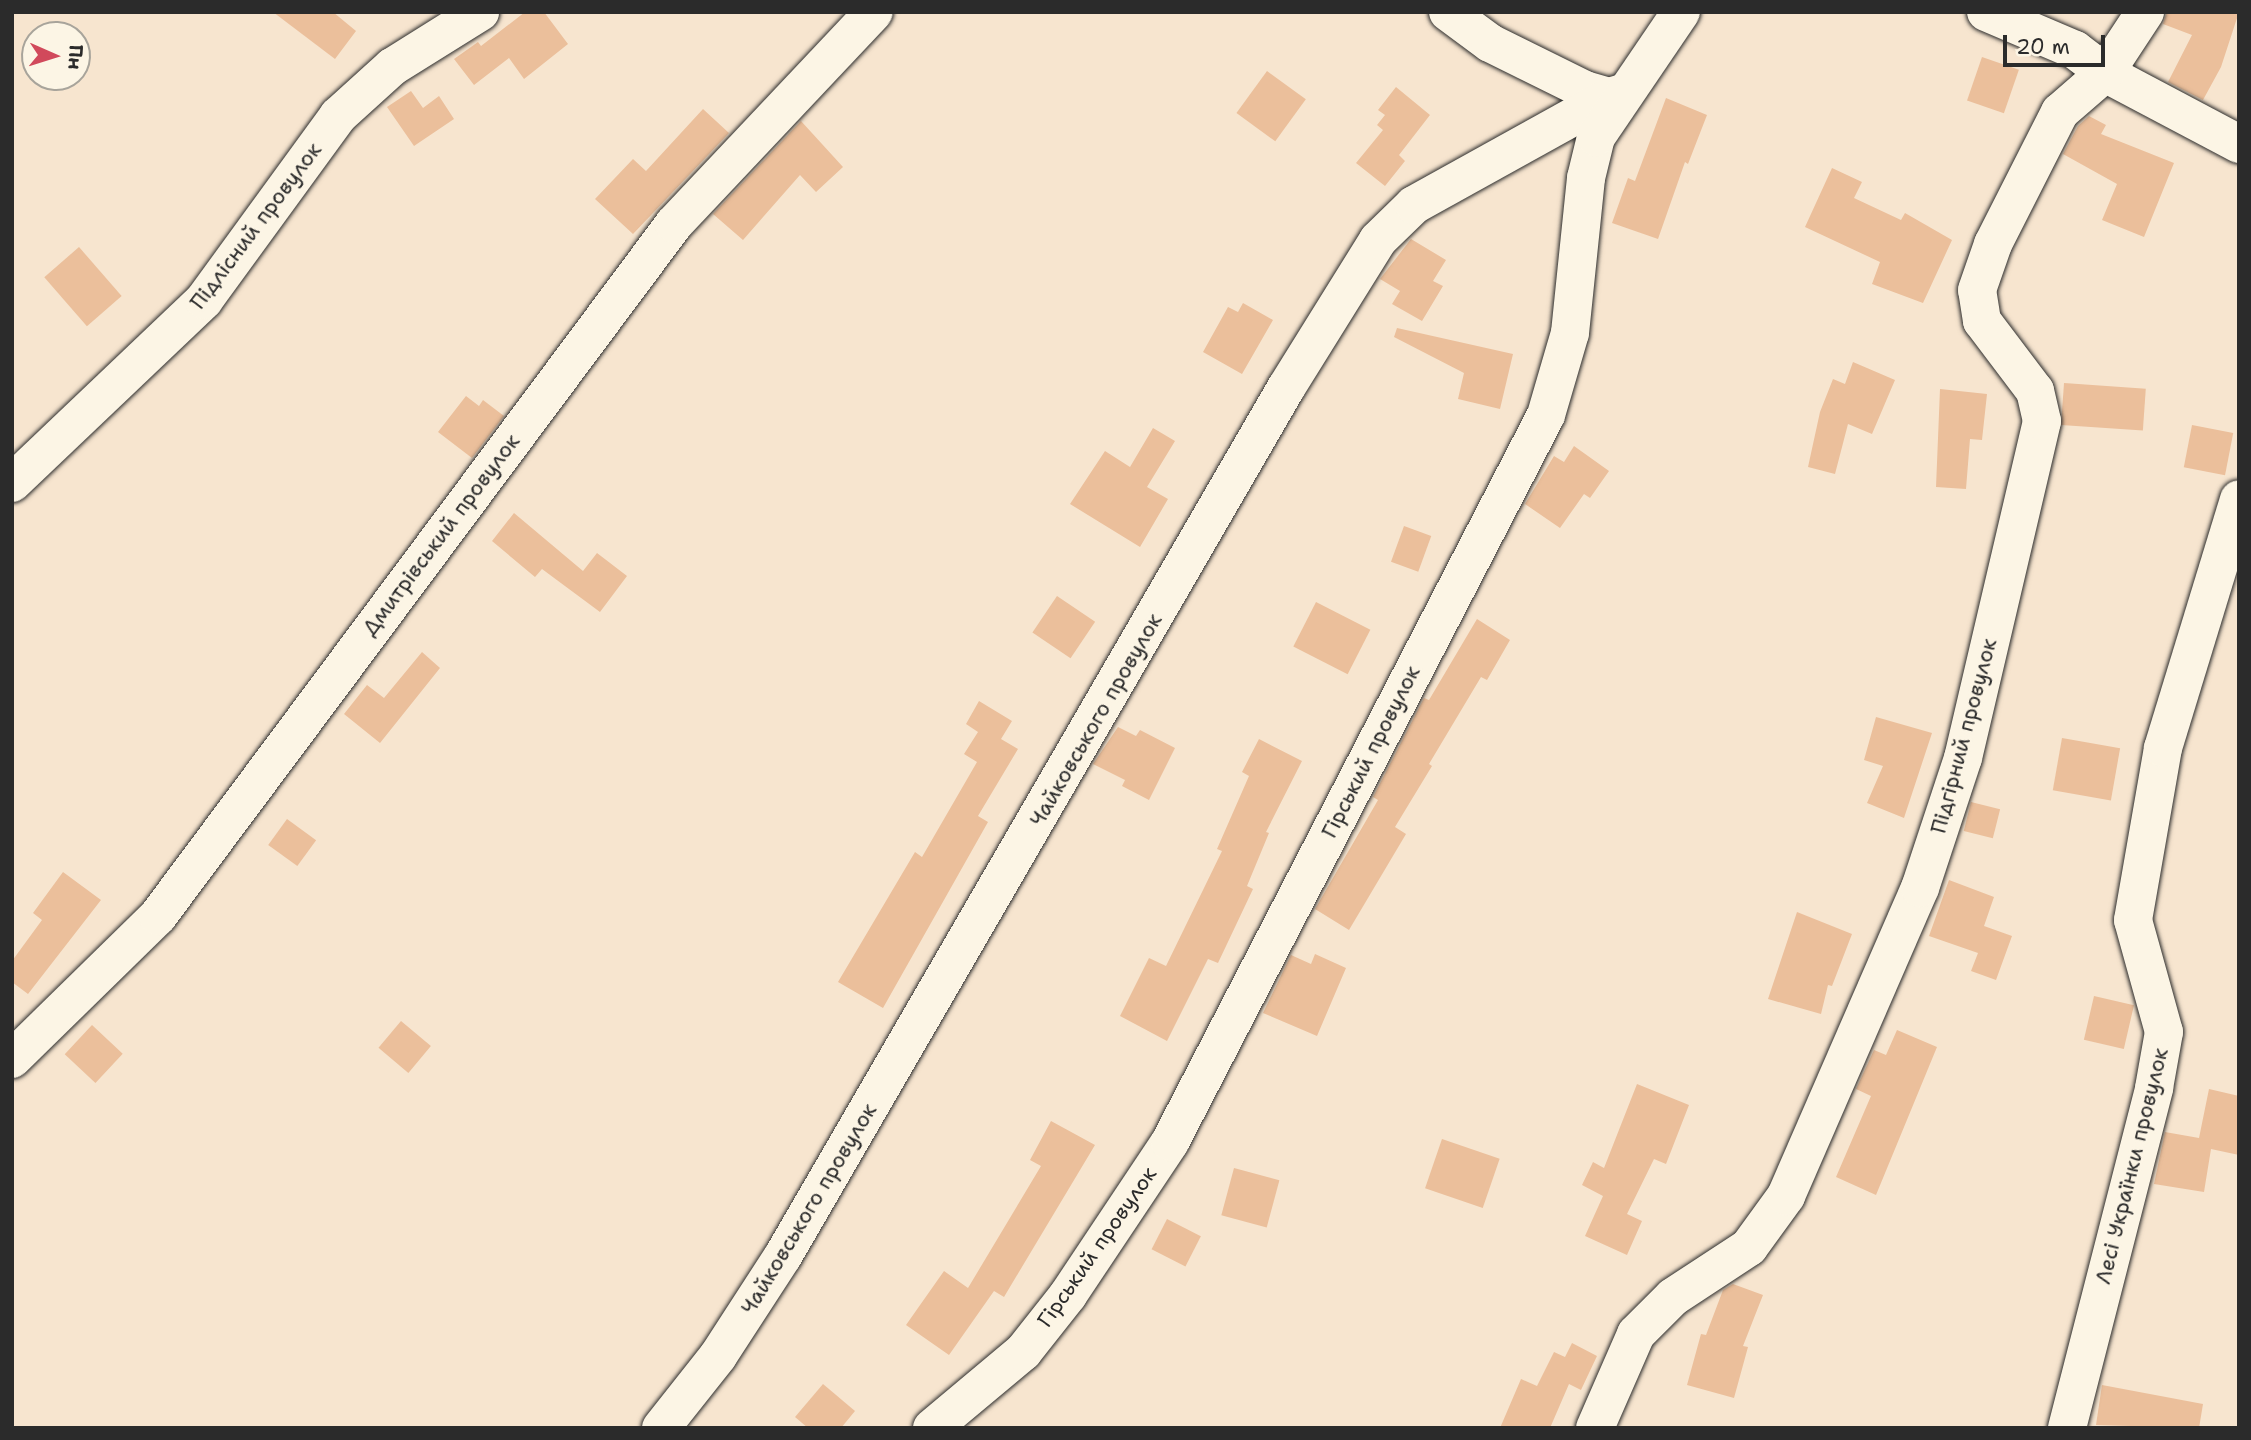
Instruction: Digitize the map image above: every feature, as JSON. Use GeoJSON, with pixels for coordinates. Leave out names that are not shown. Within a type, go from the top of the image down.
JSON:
{"type":"FeatureCollection","features":[{"type":"Feature","properties":{"kind":"street","name":"Підлісний провулок"},"geometry":{"type":"LineString","coordinates":[[12,483],[204,300],[338,116],[392,67],[480,12]]}},
{"type":"Feature","properties":{"kind":"street","name":"Дмитрівський провулок"},"geometry":{"type":"LineString","coordinates":[[12,1059],[158,916],[674,224],[874,12]]}},
{"type":"Feature","properties":{"kind":"street"},"geometry":{"type":"LineString","coordinates":[[1448,12],[1490,43],[1619,94]]}},
{"type":"Feature","properties":{"kind":"street","name":"Гірський провулок"},"geometry":{"type":"LineString","coordinates":[[932,1428],[1023,1352],[1068,1295],[1170,1142],[1546,415],[1570,333],[1586,178],[1596,137],[1619,94],[1681,12]]}},
{"type":"Feature","properties":{"kind":"street"},"geometry":{"type":"LineString","coordinates":[[1986,12],[2075,50],[2105,73],[2239,144]]}},
{"type":"Feature","properties":{"kind":"street","name":"Підгірний провулок"},"geometry":{"type":"LineString","coordinates":[[1595,1428],[1636,1334],[1673,1297],[1749,1247],[1786,1196],[1920,888],[1963,758],[2042,421],[2035,391],[1982,321],[1977,290],[1993,244],[2060,111],[2105,73],[2145,12]]}},
{"type":"Feature","properties":{"kind":"street","name":"Чайковського провулок"},"geometry":{"type":"LineString","coordinates":[[662,1428],[718,1356],[783,1256],[1286,388],[1378,240],[1414,205],[1619,94]]}},
{"type":"Feature","properties":{"kind":"street","name":"Лесі Українки провулок"},"geometry":{"type":"LineString","coordinates":[[2067,1428],[2154,1088],[2164,1032],[2133,920],[2163,748],[2239,499]]}},
{"type":"Feature","properties":{"kind":"building"},"geometry":{"type":"Polygon","coordinates":[[[273,12],[333,12],[356,31],[335,59],[273,12]]]}},
{"type":"Feature","properties":{"kind":"building"},"geometry":{"type":"Polygon","coordinates":[[[525,12],[544,12],[568,44],[524,79],[509,58],[474,85],[454,59],[478,42],[481,46],[525,12]]]}},
{"type":"Feature","properties":{"kind":"building"},"geometry":{"type":"Polygon","coordinates":[[[2167,12],[2239,12],[2221,67],[2203,100],[2168,82],[2192,35],[2163,24],[2167,12]]]}},
{"type":"Feature","properties":{"kind":"building"},"geometry":{"type":"Polygon","coordinates":[[[1982,57],[2019,70],[2004,113],[1967,100],[1982,57]]]}},
{"type":"Feature","properties":{"kind":"building"},"geometry":{"type":"Polygon","coordinates":[[[1267,71],[1306,99],[1275,141],[1236,113],[1267,71]]]}},
{"type":"Feature","properties":{"kind":"building"},"geometry":{"type":"Polygon","coordinates":[[[1396,87],[1430,115],[1399,155],[1405,161],[1385,186],[1356,163],[1383,130],[1377,125],[1385,115],[1378,110],[1396,87]]]}},
{"type":"Feature","properties":{"kind":"building"},"geometry":{"type":"Polygon","coordinates":[[[411,91],[423,108],[439,96],[454,119],[414,146],[387,107],[411,91]]]}},
{"type":"Feature","properties":{"kind":"building"},"geometry":{"type":"Polygon","coordinates":[[[1666,98],[1707,115],[1688,164],[1685,162],[1658,239],[1612,223],[1628,178],[1635,181],[1666,98]]]}},
{"type":"Feature","properties":{"kind":"building"},"geometry":{"type":"Polygon","coordinates":[[[703,109],[729,133],[633,234],[595,199],[633,159],[646,171],[703,109]]]}},
{"type":"Feature","properties":{"kind":"building"},"geometry":{"type":"Polygon","coordinates":[[[2089,116],[2106,125],[2101,134],[2174,163],[2144,237],[2102,220],[2117,184],[2063,154],[2078,126],[2089,116]]]}},
{"type":"Feature","properties":{"kind":"building"},"geometry":{"type":"Polygon","coordinates":[[[801,121],[843,167],[816,192],[800,175],[743,240],[713,214],[801,121]]]}},
{"type":"Feature","properties":{"kind":"building"},"geometry":{"type":"Polygon","coordinates":[[[1832,168],[1862,182],[1854,198],[1901,220],[1905,213],[1952,240],[1923,303],[1872,284],[1880,262],[1805,227],[1832,168]]]}},
{"type":"Feature","properties":{"kind":"building"},"geometry":{"type":"Polygon","coordinates":[[[1411,239],[1446,260],[1433,281],[1443,286],[1422,321],[1392,304],[1400,291],[1380,279],[1411,239]]]}},
{"type":"Feature","properties":{"kind":"building"},"geometry":{"type":"Polygon","coordinates":[[[79,247],[122,296],[87,326],[44,277],[79,247]]]}},
{"type":"Feature","properties":{"kind":"building"},"geometry":{"type":"Polygon","coordinates":[[[1243,303],[1273,320],[1242,374],[1203,352],[1228,307],[1238,312],[1243,303]]]}},
{"type":"Feature","properties":{"kind":"building"},"geometry":{"type":"Polygon","coordinates":[[[1397,328],[1513,354],[1500,409],[1458,399],[1464,373],[1394,337],[1397,328]]]}},
{"type":"Feature","properties":{"kind":"building"},"geometry":{"type":"Polygon","coordinates":[[[1853,362],[1895,380],[1872,434],[1848,424],[1835,474],[1808,467],[1820,412],[1833,379],[1845,384],[1853,362]]]}},
{"type":"Feature","properties":{"kind":"building"},"geometry":{"type":"Polygon","coordinates":[[[2064,383],[2146,389],[2143,431],[2061,425],[2064,383]]]}},
{"type":"Feature","properties":{"kind":"building"},"geometry":{"type":"Polygon","coordinates":[[[1940,389],[1987,394],[1982,440],[1970,439],[1966,489],[1936,487],[1940,389]]]}},
{"type":"Feature","properties":{"kind":"building"},"geometry":{"type":"Polygon","coordinates":[[[466,396],[479,406],[483,400],[504,416],[472,458],[438,432],[466,396]]]}},
{"type":"Feature","properties":{"kind":"building"},"geometry":{"type":"Polygon","coordinates":[[[2192,425],[2233,433],[2225,475],[2184,467],[2192,425]]]}},
{"type":"Feature","properties":{"kind":"building"},"geometry":{"type":"Polygon","coordinates":[[[1153,428],[1175,441],[1147,487],[1168,499],[1140,547],[1070,504],[1105,451],[1130,467],[1153,428]]]}},
{"type":"Feature","properties":{"kind":"building"},"geometry":{"type":"Polygon","coordinates":[[[1574,446],[1609,471],[1590,498],[1584,494],[1560,528],[1525,504],[1554,456],[1564,462],[1574,446]]]}},
{"type":"Feature","properties":{"kind":"building"},"geometry":{"type":"Polygon","coordinates":[[[514,513],[583,571],[597,553],[627,576],[600,612],[542,569],[535,577],[492,541],[514,513]]]}},
{"type":"Feature","properties":{"kind":"building"},"geometry":{"type":"Polygon","coordinates":[[[1404,526],[1431,536],[1418,572],[1391,562],[1404,526]]]}},
{"type":"Feature","properties":{"kind":"building"},"geometry":{"type":"Polygon","coordinates":[[[1057,596],[1095,622],[1071,658],[1032,632],[1057,596]]]}},
{"type":"Feature","properties":{"kind":"building"},"geometry":{"type":"Polygon","coordinates":[[[1316,602],[1370,630],[1348,674],[1293,647],[1316,602]]]}},
{"type":"Feature","properties":{"kind":"building"},"geometry":{"type":"Polygon","coordinates":[[[1477,619],[1510,640],[1487,680],[1481,677],[1429,764],[1432,766],[1395,827],[1406,834],[1349,930],[1315,909],[1378,800],[1373,797],[1424,698],[1429,700],[1477,619]]]}},
{"type":"Feature","properties":{"kind":"building"},"geometry":{"type":"Polygon","coordinates":[[[422,652],[440,668],[380,743],[344,714],[367,685],[384,698],[422,652]]]}},
{"type":"Feature","properties":{"kind":"building"},"geometry":{"type":"Polygon","coordinates":[[[979,701],[1012,721],[1001,739],[1018,749],[978,816],[988,822],[883,1008],[838,982],[915,852],[922,857],[977,762],[964,754],[978,732],[966,724],[979,701]]]}},
{"type":"Feature","properties":{"kind":"building"},"geometry":{"type":"Polygon","coordinates":[[[1876,717],[1932,733],[1904,818],[1867,803],[1883,766],[1864,760],[1876,717]]]}},
{"type":"Feature","properties":{"kind":"building"},"geometry":{"type":"Polygon","coordinates":[[[1118,727],[1136,736],[1140,730],[1175,748],[1149,800],[1122,786],[1125,780],[1093,764],[1118,727]]]}},
{"type":"Feature","properties":{"kind":"building"},"geometry":{"type":"Polygon","coordinates":[[[2062,738],[2120,748],[2111,800],[2053,790],[2062,738]]]}},
{"type":"Feature","properties":{"kind":"building"},"geometry":{"type":"Polygon","coordinates":[[[1259,739],[1302,761],[1266,832],[1269,833],[1247,886],[1253,889],[1218,963],[1208,959],[1167,1041],[1120,1016],[1149,958],[1166,966],[1222,851],[1217,849],[1249,776],[1242,772],[1259,739]]]}},
{"type":"Feature","properties":{"kind":"building"},"geometry":{"type":"Polygon","coordinates":[[[1971,802],[2000,809],[1993,838],[1964,831],[1971,802]]]}},
{"type":"Feature","properties":{"kind":"building"},"geometry":{"type":"Polygon","coordinates":[[[287,819],[316,840],[297,866],[268,845],[287,819]]]}},
{"type":"Feature","properties":{"kind":"building"},"geometry":{"type":"Polygon","coordinates":[[[63,872],[101,900],[28,994],[12,982],[12,961],[42,920],[33,913],[63,872]]]}},
{"type":"Feature","properties":{"kind":"building"},"geometry":{"type":"Polygon","coordinates":[[[1949,880],[1994,897],[1984,926],[2012,936],[1996,980],[1971,971],[1978,953],[1929,936],[1949,880]]]}},
{"type":"Feature","properties":{"kind":"building"},"geometry":{"type":"Polygon","coordinates":[[[1797,912],[1852,934],[1832,986],[1828,985],[1821,1014],[1768,999],[1797,912]]]}},
{"type":"Feature","properties":{"kind":"building"},"geometry":{"type":"Polygon","coordinates":[[[1315,954],[1346,968],[1317,1036],[1263,1013],[1291,955],[1311,964],[1315,954]]]}},
{"type":"Feature","properties":{"kind":"building"},"geometry":{"type":"Polygon","coordinates":[[[2094,996],[2134,1005],[2124,1049],[2084,1040],[2094,996]]]}},
{"type":"Feature","properties":{"kind":"building"},"geometry":{"type":"Polygon","coordinates":[[[401,1021],[431,1046],[408,1073],[379,1048],[401,1021]]]}},
{"type":"Feature","properties":{"kind":"building"},"geometry":{"type":"Polygon","coordinates":[[[92,1025],[123,1054],[95,1083],[65,1054],[92,1025]]]}},
{"type":"Feature","properties":{"kind":"building"},"geometry":{"type":"Polygon","coordinates":[[[1897,1030],[1937,1047],[1876,1195],[1836,1177],[1871,1096],[1856,1089],[1874,1050],[1886,1055],[1897,1030]]]}},
{"type":"Feature","properties":{"kind":"building"},"geometry":{"type":"Polygon","coordinates":[[[1637,1084],[1689,1105],[1666,1164],[1654,1159],[1627,1214],[1642,1221],[1627,1255],[1585,1236],[1603,1196],[1582,1185],[1593,1162],[1604,1168],[1637,1084]]]}},
{"type":"Feature","properties":{"kind":"building"},"geometry":{"type":"Polygon","coordinates":[[[2209,1089],[2239,1096],[2239,1155],[2211,1149],[2204,1192],[2154,1184],[2165,1132],[2199,1138],[2209,1089]]]}},
{"type":"Feature","properties":{"kind":"building"},"geometry":{"type":"Polygon","coordinates":[[[1051,1121],[1095,1145],[1004,1297],[994,1291],[949,1355],[906,1325],[944,1271],[968,1288],[1041,1166],[1030,1160],[1051,1121]]]}},
{"type":"Feature","properties":{"kind":"building"},"geometry":{"type":"Polygon","coordinates":[[[1442,1139],[1500,1159],[1483,1208],[1425,1188],[1442,1139]]]}},
{"type":"Feature","properties":{"kind":"building"},"geometry":{"type":"Polygon","coordinates":[[[1234,1168],[1279,1180],[1267,1227],[1221,1215],[1234,1168]]]}},
{"type":"Feature","properties":{"kind":"building"},"geometry":{"type":"Polygon","coordinates":[[[1167,1219],[1201,1236],[1185,1267],[1152,1249],[1167,1219]]]}},
{"type":"Feature","properties":{"kind":"building"},"geometry":{"type":"Polygon","coordinates":[[[1733,1284],[1763,1295],[1743,1346],[1748,1347],[1734,1398],[1687,1385],[1701,1334],[1706,1335],[1723,1290],[1733,1284]]]}},
{"type":"Feature","properties":{"kind":"building"},"geometry":{"type":"Polygon","coordinates":[[[1572,1343],[1597,1356],[1581,1390],[1569,1384],[1550,1428],[1500,1428],[1521,1379],[1537,1386],[1554,1352],[1565,1357],[1572,1343]]]}},
{"type":"Feature","properties":{"kind":"building"},"geometry":{"type":"Polygon","coordinates":[[[823,1384],[855,1411],[841,1428],[808,1428],[795,1417],[823,1384]]]}},
{"type":"Feature","properties":{"kind":"building"},"geometry":{"type":"Polygon","coordinates":[[[2102,1385],[2203,1404],[2199,1428],[2096,1425],[2102,1385]]]}}]}
